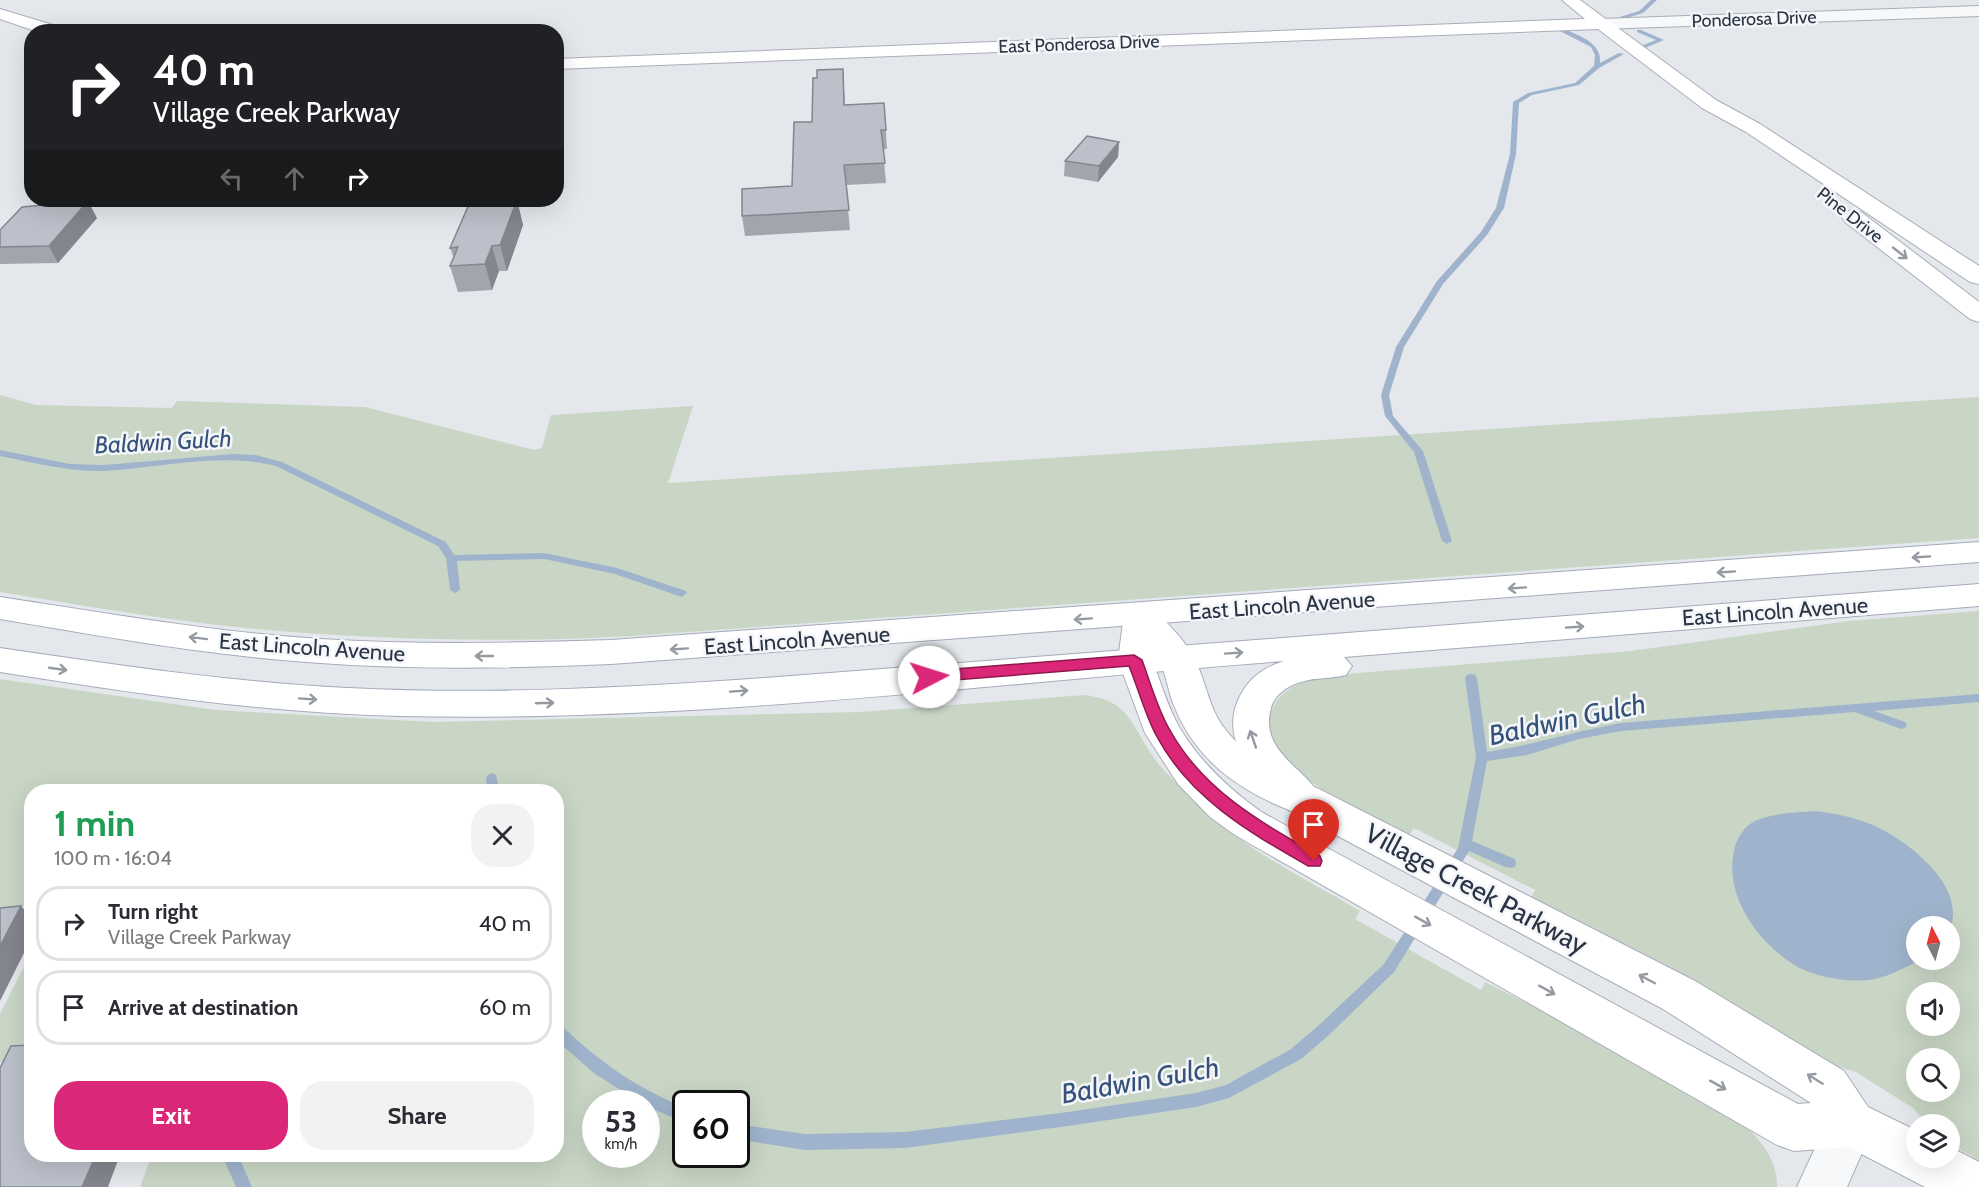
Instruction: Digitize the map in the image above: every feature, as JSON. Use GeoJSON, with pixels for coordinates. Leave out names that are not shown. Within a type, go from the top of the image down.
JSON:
{"type":"FeatureCollection","features":[{"type":"Feature","properties":{"kind":"main road","name":"Pine Drive"},"geometry":{"type":"LineString","coordinates":[[1570,0],[1722,113],[1738,130],[1979,314]]}},
{"type":"Feature","properties":{"kind":"main road"},"geometry":{"type":"LineString","coordinates":[[0,14],[32,24]]}},
{"type":"Feature","properties":{"kind":"main road","name":"East Ponderosa Drive"},"geometry":{"type":"LineString","coordinates":[[564,64],[1601,24]]}},
{"type":"Feature","properties":{"kind":"main road","name":"Pine Drive"},"geometry":{"type":"LineString","coordinates":[[1722,113],[1753,128],[1979,277]]}},
{"type":"Feature","properties":{"kind":"main road","name":"East Lincoln Avenue"},"geometry":{"type":"LineString","coordinates":[[0,608],[143,631],[249,644],[363,653],[487,656],[650,651],[1979,552]]}},
{"type":"Feature","properties":{"kind":"main road","name":"East Lincoln Avenue"},"geometry":{"type":"LineString","coordinates":[[0,660],[249,694],[368,702],[484,704],[668,697],[1979,595]]}},
{"type":"Feature","properties":{"kind":"main road"},"geometry":{"type":"LineString","coordinates":[[1141,615],[1134,660],[1152,710],[1169,745],[1210,794],[1268,836],[1794,1128],[1851,1123]]}},
{"type":"Feature","properties":{"kind":"main road","name":"Village Creek Parkway"},"geometry":{"type":"LineString","coordinates":[[1141,615],[1176,658],[1197,715],[1226,757],[1244,772],[1263,784],[1303,799],[1679,995],[1827,1087],[1851,1123],[1906,1151]]}},
{"type":"Feature","properties":{"kind":"main road"},"geometry":{"type":"LineString","coordinates":[[1303,799],[1271,769],[1256,747],[1250,730],[1251,707],[1260,692],[1272,681],[1292,671],[1315,668],[1498,654],[1523,631]]}},
{"type":"Feature","properties":{"kind":"main road","name":"Village Creek Parkway"},"geometry":{"type":"LineString","coordinates":[[1939,1168],[1975,1187]]}},
{"type":"Feature","properties":{"kind":"street","name":"Ponderosa Drive"},"geometry":{"type":"LineString","coordinates":[[1601,24],[1979,11]]}},
{"type":"Feature","properties":{"kind":"street"},"geometry":{"type":"LineString","coordinates":[[1822,1187],[1851,1123]]}},
{"type":"Feature","properties":{"kind":"green space"},"geometry":{"type":"Polygon","coordinates":[[[0,395],[36,405],[172,408],[177,401],[365,407],[534,450],[542,448],[551,415],[693,406],[668,483],[1979,397],[1979,538],[632,636],[491,640],[303,633],[192,622],[0,592],[0,395]]]}},
{"type":"Feature","properties":{"kind":"green space"},"geometry":{"type":"Polygon","coordinates":[[[1979,611],[1979,1161],[1960,1149],[1960,1114],[1918,1114],[1913,1108],[1854,1071],[1834,1066],[1530,899],[1535,890],[1414,828],[1409,835],[1344,802],[1296,770],[1279,752],[1269,733],[1271,712],[1279,698],[1298,684],[1321,676],[1631,651],[1849,621],[1979,611]]]}},
{"type":"Feature","properties":{"kind":"green space"},"geometry":{"type":"Polygon","coordinates":[[[0,679],[215,710],[433,722],[860,712],[1084,695],[1099,698],[1119,707],[1161,767],[1199,806],[1242,840],[1288,870],[1360,911],[1355,919],[1481,990],[1485,982],[1544,1012],[1743,1125],[1768,1152],[1775,1169],[1777,1187],[140,1187],[149,1162],[564,1162],[564,784],[24,784],[24,906],[0,908],[0,679]]]}},
{"type":"Feature","properties":{"kind":"green space"},"geometry":{"type":"Polygon","coordinates":[[[24,967],[24,1060],[0,1062],[0,1014],[24,967]]]}},
{"type":"Feature","properties":{"kind":"water"},"geometry":{"type":"Polygon","coordinates":[[[1813,811],[1837,814],[1889,833],[1932,867],[1950,897],[1952,916],[1906,916],[1906,967],[1880,978],[1849,980],[1830,978],[1796,966],[1769,945],[1747,917],[1734,885],[1732,868],[1738,840],[1747,827],[1757,820],[1780,814],[1813,811]]]}},
{"type":"Feature","properties":{"kind":"building"},"geometry":{"type":"Polygon","coordinates":[[[843,69],[844,105],[884,103],[886,130],[881,130],[885,163],[844,165],[849,210],[742,216],[742,189],[792,186],[794,122],[812,122],[813,78],[817,78],[817,70],[843,69]]]}},
{"type":"Feature","properties":{"kind":"building"},"geometry":{"type":"Polygon","coordinates":[[[1087,136],[1119,142],[1099,166],[1065,161],[1087,136]]]}},
{"type":"Feature","properties":{"kind":"building"},"geometry":{"type":"Polygon","coordinates":[[[22,207],[83,207],[49,246],[0,247],[0,230],[22,207]]]}},
{"type":"Feature","properties":{"kind":"building"},"geometry":{"type":"Polygon","coordinates":[[[468,207],[514,207],[500,245],[492,246],[485,264],[450,266],[458,247],[450,248],[468,207]]]}},
{"type":"Feature","properties":{"kind":"building"},"geometry":{"type":"Polygon","coordinates":[[[21,906],[0,946],[0,908],[21,906]]]}},
{"type":"Feature","properties":{"kind":"building"},"geometry":{"type":"Polygon","coordinates":[[[24,1045],[24,1162],[93,1162],[82,1187],[0,1187],[0,1068],[11,1046],[24,1045]]]}},
{"type":"Feature","properties":{"kind":"waterway"},"geometry":{"type":"LineString","coordinates":[[1623,17],[1641,12],[1654,0]]}},
{"type":"Feature","properties":{"kind":"waterway"},"geometry":{"type":"LineString","coordinates":[[1558,28],[1593,46],[1598,55],[1597,67]]}},
{"type":"Feature","properties":{"kind":"waterway"},"geometry":{"type":"LineString","coordinates":[[1639,31],[1661,40],[1643,47]]}},
{"type":"Feature","properties":{"kind":"waterway"},"geometry":{"type":"LineString","coordinates":[[1597,67],[1621,54]]}},
{"type":"Feature","properties":{"kind":"waterway"},"geometry":{"type":"LineString","coordinates":[[1447,541],[1418,451],[1389,416],[1385,395],[1400,347],[1440,283],[1484,233],[1500,208],[1513,154],[1516,102],[1530,94],[1577,84],[1597,67]]}},
{"type":"Feature","properties":{"kind":"waterway","name":"Baldwin Gulch"},"geometry":{"type":"LineString","coordinates":[[0,453],[70,467],[104,468],[233,457],[256,458],[279,464],[442,544],[451,558]]}},
{"type":"Feature","properties":{"kind":"waterway"},"geometry":{"type":"LineString","coordinates":[[451,558],[544,556],[617,571],[682,593]]}},
{"type":"Feature","properties":{"kind":"waterway","name":"Baldwin Gulch"},"geometry":{"type":"LineString","coordinates":[[451,558],[455,590]]}},
{"type":"Feature","properties":{"kind":"waterway"},"geometry":{"type":"LineString","coordinates":[[1471,678],[1482,757]]}},
{"type":"Feature","properties":{"kind":"waterway","name":"Baldwin Gulch"},"geometry":{"type":"LineString","coordinates":[[1482,757],[1527,750],[1579,735],[1621,727],[1979,698]]}},
{"type":"Feature","properties":{"kind":"waterway"},"geometry":{"type":"LineString","coordinates":[[1859,710],[1901,725]]}},
{"type":"Feature","properties":{"kind":"waterway","name":"Baldwin Gulch"},"geometry":{"type":"LineString","coordinates":[[750,1133],[805,1142],[905,1140],[1196,1100],[1229,1091],[1296,1054],[1389,968],[1464,849],[1482,757]]}},
{"type":"Feature","properties":{"kind":"waterway","name":"Baldwin Gulch"},"geometry":{"type":"LineString","coordinates":[[492,778],[493,784]]}},
{"type":"Feature","properties":{"kind":"waterway"},"geometry":{"type":"LineString","coordinates":[[1466,844],[1510,863]]}},
{"type":"Feature","properties":{"kind":"waterway","name":"Baldwin Gulch"},"geometry":{"type":"LineString","coordinates":[[564,1038],[616,1080],[672,1110]]}},
{"type":"Feature","properties":{"kind":"waterway"},"geometry":{"type":"LineString","coordinates":[[233,1162],[244,1187]]}},
{"type":"Feature","properties":{"kind":"route"},"geometry":{"type":"LineString","coordinates":[[929,677],[1134,660],[1163,733],[1169,745],[1191,774],[1210,794],[1249,824],[1314,861]]}}]}
